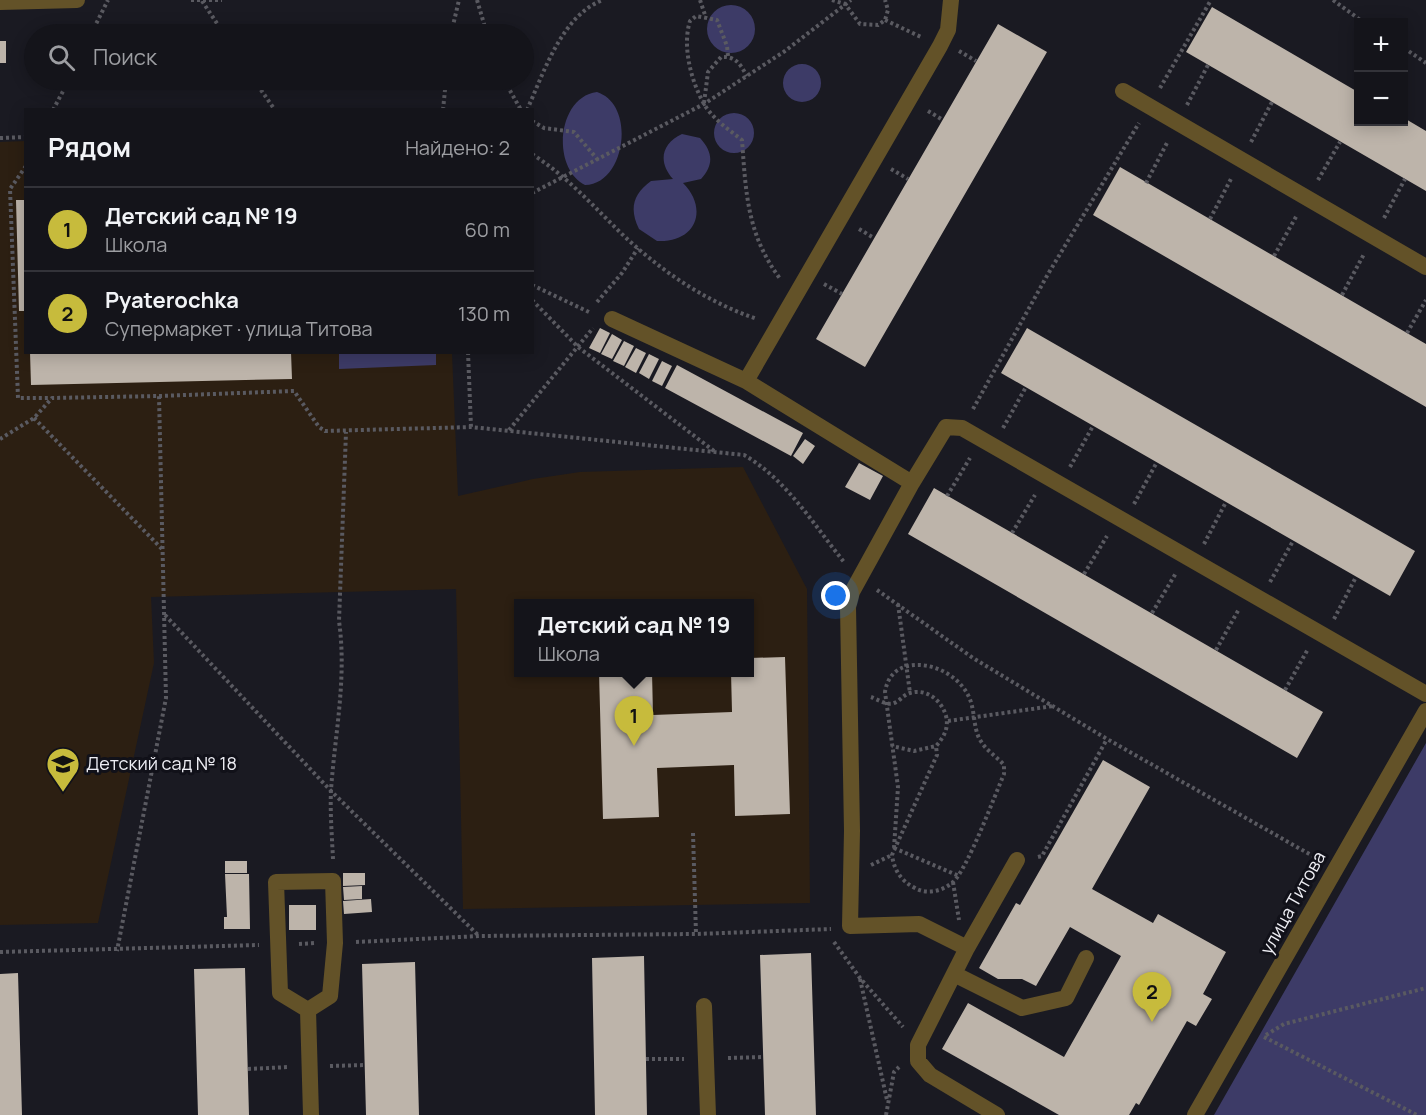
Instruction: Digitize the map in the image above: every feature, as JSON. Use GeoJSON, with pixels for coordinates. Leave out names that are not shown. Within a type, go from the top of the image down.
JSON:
{"type":"FeatureCollection","features":[{"type":"Feature","properties":{"kind":"street"},"geometry":{"type":"LineString","coordinates":[[0,2],[76,0]]}},
{"type":"Feature","properties":{"kind":"street"},"geometry":{"type":"LineString","coordinates":[[746,381],[940,46],[948,30],[951,0]]}},
{"type":"Feature","properties":{"kind":"street"},"geometry":{"type":"LineString","coordinates":[[1123,91],[1426,267]]}},
{"type":"Feature","properties":{"kind":"street"},"geometry":{"type":"LineString","coordinates":[[612,319],[746,381],[912,483]]}},
{"type":"Feature","properties":{"kind":"street"},"geometry":{"type":"LineString","coordinates":[[967,948],[919,924],[850,926],[852,831],[848,607],[860,578],[912,483],[946,427],[962,428],[1426,694]]}},
{"type":"Feature","properties":{"kind":"street","name":"улица Титова"},"geometry":{"type":"LineString","coordinates":[[1195,1115],[1334,867],[1426,711]]}},
{"type":"Feature","properties":{"kind":"street"},"geometry":{"type":"LineString","coordinates":[[997,1115],[930,1075],[918,1061],[918,1045],[967,948],[1017,860]]}},
{"type":"Feature","properties":{"kind":"street"},"geometry":{"type":"LineString","coordinates":[[333,881],[335,943],[330,996],[308,1010],[280,993],[276,882],[333,881]]}},
{"type":"Feature","properties":{"kind":"street"},"geometry":{"type":"LineString","coordinates":[[954,974],[1022,1008],[1066,998],[1086,958]]}},
{"type":"Feature","properties":{"kind":"street"},"geometry":{"type":"LineString","coordinates":[[704,1006],[708,1115]]}},
{"type":"Feature","properties":{"kind":"street"},"geometry":{"type":"LineString","coordinates":[[308,1010],[311,1115]]}},
{"type":"Feature","properties":{"kind":"path"},"geometry":{"type":"LineString","coordinates":[[96,24],[108,0]]}},
{"type":"Feature","properties":{"kind":"path"},"geometry":{"type":"LineString","coordinates":[[191,0],[222,0]]}},
{"type":"Feature","properties":{"kind":"path"},"geometry":{"type":"LineString","coordinates":[[453,24],[459,0]]}},
{"type":"Feature","properties":{"kind":"path"},"geometry":{"type":"LineString","coordinates":[[477,0],[484,24]]}},
{"type":"Feature","properties":{"kind":"path"},"geometry":{"type":"LineString","coordinates":[[528,108],[569,28],[582,11],[603,0]]}},
{"type":"Feature","properties":{"kind":"path"},"geometry":{"type":"LineString","coordinates":[[700,0],[706,18]]}},
{"type":"Feature","properties":{"kind":"path"},"geometry":{"type":"LineString","coordinates":[[832,0],[845,4],[860,24],[878,25],[885,20],[888,10],[885,0]]}},
{"type":"Feature","properties":{"kind":"path"},"geometry":{"type":"LineString","coordinates":[[534,192],[704,104],[785,51],[851,0]]}},
{"type":"Feature","properties":{"kind":"path"},"geometry":{"type":"LineString","coordinates":[[962,428],[1048,274],[1211,0]]}},
{"type":"Feature","properties":{"kind":"path"},"geometry":{"type":"LineString","coordinates":[[1333,0],[1358,18]]}},
{"type":"Feature","properties":{"kind":"path"},"geometry":{"type":"LineString","coordinates":[[202,1],[217,24]]}},
{"type":"Feature","properties":{"kind":"path"},"geometry":{"type":"LineString","coordinates":[[728,56],[728,46],[717,20],[696,16],[690,21],[687,29],[690,64],[704,104],[720,123],[742,140],[747,209],[753,232],[772,269],[794,298]]}},
{"type":"Feature","properties":{"kind":"path"},"geometry":{"type":"LineString","coordinates":[[885,20],[926,39]]}},
{"type":"Feature","properties":{"kind":"path"},"geometry":{"type":"LineString","coordinates":[[1408,51],[1426,63]]}},
{"type":"Feature","properties":{"kind":"path"},"geometry":{"type":"LineString","coordinates":[[704,104],[708,72],[720,57],[728,56],[737,61],[747,76]]}},
{"type":"Feature","properties":{"kind":"path"},"geometry":{"type":"LineString","coordinates":[[54,108],[64,90]]}},
{"type":"Feature","properties":{"kind":"path"},"geometry":{"type":"LineString","coordinates":[[261,90],[274,108]]}},
{"type":"Feature","properties":{"kind":"path"},"geometry":{"type":"LineString","coordinates":[[444,108],[445,90]]}},
{"type":"Feature","properties":{"kind":"path"},"geometry":{"type":"LineString","coordinates":[[510,90],[520,108]]}},
{"type":"Feature","properties":{"kind":"path"},"geometry":{"type":"LineString","coordinates":[[534,122],[544,128],[574,132],[598,160]]}},
{"type":"Feature","properties":{"kind":"path"},"geometry":{"type":"LineString","coordinates":[[0,138],[24,137]]}},
{"type":"Feature","properties":{"kind":"path"},"geometry":{"type":"LineString","coordinates":[[534,156],[564,178],[638,248],[710,300],[777,327]]}},
{"type":"Feature","properties":{"kind":"path"},"geometry":{"type":"LineString","coordinates":[[24,169],[10,189],[18,398],[294,391],[319,427],[325,431],[471,427],[744,455],[766,469],[860,578],[973,658],[1107,739],[1334,867]]}},
{"type":"Feature","properties":{"kind":"path"},"geometry":{"type":"LineString","coordinates":[[588,312],[622,273],[638,248]]}},
{"type":"Feature","properties":{"kind":"path"},"geometry":{"type":"LineString","coordinates":[[534,286],[595,315]]}},
{"type":"Feature","properties":{"kind":"path"},"geometry":{"type":"LineString","coordinates":[[1407,333],[1426,300]]}},
{"type":"Feature","properties":{"kind":"path"},"geometry":{"type":"LineString","coordinates":[[534,302],[578,347],[714,451]]}},
{"type":"Feature","properties":{"kind":"path"},"geometry":{"type":"LineString","coordinates":[[509,430],[595,326]]}},
{"type":"Feature","properties":{"kind":"path"},"geometry":{"type":"LineString","coordinates":[[468,354],[471,427]]}},
{"type":"Feature","properties":{"kind":"path"},"geometry":{"type":"LineString","coordinates":[[947,496],[1026,387]]}},
{"type":"Feature","properties":{"kind":"path"},"geometry":{"type":"LineString","coordinates":[[117,951],[166,698],[159,396]]}},
{"type":"Feature","properties":{"kind":"path"},"geometry":{"type":"LineString","coordinates":[[0,439],[34,418],[52,398]]}},
{"type":"Feature","properties":{"kind":"path"},"geometry":{"type":"LineString","coordinates":[[34,418],[163,551]]}},
{"type":"Feature","properties":{"kind":"path"},"geometry":{"type":"LineString","coordinates":[[1012,533],[1093,426]]}},
{"type":"Feature","properties":{"kind":"path"},"geometry":{"type":"LineString","coordinates":[[333,881],[331,791],[342,689],[343,648],[339,621],[346,432]]}},
{"type":"Feature","properties":{"kind":"path"},"geometry":{"type":"LineString","coordinates":[[1084,574],[1157,462]]}},
{"type":"Feature","properties":{"kind":"path"},"geometry":{"type":"LineString","coordinates":[[1152,613],[1226,502]]}},
{"type":"Feature","properties":{"kind":"path"},"geometry":{"type":"LineString","coordinates":[[1216,650],[1293,541]]}},
{"type":"Feature","properties":{"kind":"path"},"geometry":{"type":"LineString","coordinates":[[1285,690],[1356,577]]}},
{"type":"Feature","properties":{"kind":"path"},"geometry":{"type":"LineString","coordinates":[[898,604],[910,693]]}},
{"type":"Feature","properties":{"kind":"path"},"geometry":{"type":"LineString","coordinates":[[165,615],[331,791],[480,936]]}},
{"type":"Feature","properties":{"kind":"path"},"geometry":{"type":"LineString","coordinates":[[906,666],[934,667],[952,677],[969,697],[982,744],[1004,765],[1004,774],[959,876],[953,882],[935,891],[924,892],[915,888],[899,875],[893,864],[898,787],[885,692],[889,679],[898,669],[906,666]]}},
{"type":"Feature","properties":{"kind":"path"},"geometry":{"type":"LineString","coordinates":[[886,703],[894,703],[910,693],[925,693],[940,702],[948,721],[943,739],[936,746],[914,751],[892,746]]}},
{"type":"Feature","properties":{"kind":"path"},"geometry":{"type":"LineString","coordinates":[[948,721],[1053,706]]}},
{"type":"Feature","properties":{"kind":"path"},"geometry":{"type":"LineString","coordinates":[[1017,860],[1042,856],[1107,739]]}},
{"type":"Feature","properties":{"kind":"path"},"geometry":{"type":"LineString","coordinates":[[894,848],[937,755],[936,746]]}},
{"type":"Feature","properties":{"kind":"path"},"geometry":{"type":"LineString","coordinates":[[693,833],[696,934]]}},
{"type":"Feature","properties":{"kind":"path"},"geometry":{"type":"LineString","coordinates":[[894,848],[959,876]]}},
{"type":"Feature","properties":{"kind":"path"},"geometry":{"type":"LineString","coordinates":[[953,882],[958,916]]}},
{"type":"Feature","properties":{"kind":"path"},"geometry":{"type":"LineString","coordinates":[[0,952],[117,951],[480,936],[696,934],[825,930],[850,926]]}},
{"type":"Feature","properties":{"kind":"path"},"geometry":{"type":"LineString","coordinates":[[825,930],[860,978],[918,1045],[894,1072],[886,1115]]}},
{"type":"Feature","properties":{"kind":"path"},"geometry":{"type":"LineString","coordinates":[[860,978],[888,1104]]}},
{"type":"Feature","properties":{"kind":"path"},"geometry":{"type":"LineString","coordinates":[[1264,1036],[1284,1024],[1426,988]]}},
{"type":"Feature","properties":{"kind":"path"},"geometry":{"type":"LineString","coordinates":[[1244,1027],[1417,1115]]}},
{"type":"Feature","properties":{"kind":"path"},"geometry":{"type":"LineString","coordinates":[[646,1059],[763,1057]]}},
{"type":"Feature","properties":{"kind":"path"},"geometry":{"type":"LineString","coordinates":[[248,1069],[365,1065]]}},
{"type":"Feature","properties":{"kind":"shaded area"},"geometry":{"type":"Polygon","coordinates":[[[731,5],[748,12],[755,29],[748,46],[731,53],[714,46],[707,29],[714,12],[731,5]]]}},
{"type":"Feature","properties":{"kind":"shaded area"},"geometry":{"type":"Polygon","coordinates":[[[802,64],[815,70],[821,83],[815,96],[802,102],[789,96],[783,83],[789,70],[802,64]]]}},
{"type":"Feature","properties":{"kind":"shaded area"},"geometry":{"type":"Polygon","coordinates":[[[597,92],[610,100],[618,112],[621,143],[617,159],[609,172],[599,182],[585,185],[574,176],[567,164],[563,149],[563,134],[573,106],[584,97],[597,92]]]}},
{"type":"Feature","properties":{"kind":"shaded area"},"geometry":{"type":"Polygon","coordinates":[[[734,113],[742,114],[748,119],[753,125],[753,141],[748,147],[742,152],[734,153],[726,152],[720,147],[715,141],[714,133],[715,125],[720,119],[726,114],[734,113]]]}},
{"type":"Feature","properties":{"kind":"shaded area"},"geometry":{"type":"Polygon","coordinates":[[[682,134],[700,138],[709,153],[710,164],[701,179],[683,183],[695,203],[694,222],[689,230],[670,240],[657,241],[639,229],[634,215],[634,202],[640,191],[651,181],[673,179],[665,166],[664,154],[670,143],[682,134]]]}},
{"type":"Feature","properties":{"kind":"shaded area"},"geometry":{"type":"Polygon","coordinates":[[[24,141],[24,354],[452,354],[458,496],[533,479],[580,472],[743,467],[807,589],[810,903],[463,909],[456,589],[151,597],[154,663],[98,923],[0,925],[0,142],[24,141]]]}},
{"type":"Feature","properties":{"kind":"shaded area"},"geometry":{"type":"Polygon","coordinates":[[[339,354],[436,354],[436,365],[339,369],[339,354]]]}},
{"type":"Feature","properties":{"kind":"shaded area"},"geometry":{"type":"Polygon","coordinates":[[[1426,743],[1426,1115],[1214,1115],[1426,743]]]}},
{"type":"Feature","properties":{"kind":"building"},"geometry":{"type":"Polygon","coordinates":[[[1212,7],[1354,90],[1354,126],[1408,126],[1408,120],[1426,131],[1426,191],[1186,52],[1212,7]]]}},
{"type":"Feature","properties":{"kind":"building"},"geometry":{"type":"Polygon","coordinates":[[[998,24],[1047,52],[865,367],[816,339],[998,24]]]}},
{"type":"Feature","properties":{"kind":"building"},"geometry":{"type":"Polygon","coordinates":[[[0,41],[6,41],[6,63],[0,63],[0,41]]]}},
{"type":"Feature","properties":{"kind":"building"},"geometry":{"type":"Polygon","coordinates":[[[1120,167],[1426,344],[1426,407],[1093,215],[1120,167]]]}},
{"type":"Feature","properties":{"kind":"building"},"geometry":{"type":"Polygon","coordinates":[[[16,200],[24,200],[24,311],[19,311],[16,200]]]}},
{"type":"Feature","properties":{"kind":"building"},"geometry":{"type":"Polygon","coordinates":[[[600,328],[610,333],[600,353],[589,348],[600,328]]]}},
{"type":"Feature","properties":{"kind":"building"},"geometry":{"type":"Polygon","coordinates":[[[1027,328],[1415,551],[1390,596],[1001,373],[1027,328]]]}},
{"type":"Feature","properties":{"kind":"building"},"geometry":{"type":"Polygon","coordinates":[[[612,334],[622,340],[612,359],[601,354],[612,334]]]}},
{"type":"Feature","properties":{"kind":"building"},"geometry":{"type":"Polygon","coordinates":[[[624,341],[634,346],[624,366],[613,361],[624,341]]]}},
{"type":"Feature","properties":{"kind":"building"},"geometry":{"type":"Polygon","coordinates":[[[636,348],[646,353],[636,373],[625,367],[636,348]]]}},
{"type":"Feature","properties":{"kind":"building"},"geometry":{"type":"Polygon","coordinates":[[[30,354],[291,354],[292,379],[31,385],[30,354]]]}},
{"type":"Feature","properties":{"kind":"building"},"geometry":{"type":"Polygon","coordinates":[[[649,354],[659,359],[649,379],[639,373],[649,354]]]}},
{"type":"Feature","properties":{"kind":"building"},"geometry":{"type":"Polygon","coordinates":[[[662,361],[672,366],[662,386],[652,381],[662,361]]]}},
{"type":"Feature","properties":{"kind":"building"},"geometry":{"type":"Polygon","coordinates":[[[677,365],[803,433],[791,456],[665,388],[677,365]]]}},
{"type":"Feature","properties":{"kind":"building"},"geometry":{"type":"Polygon","coordinates":[[[805,439],[815,446],[803,464],[793,456],[805,439]]]}},
{"type":"Feature","properties":{"kind":"building"},"geometry":{"type":"Polygon","coordinates":[[[859,463],[883,476],[870,500],[845,487],[859,463]]]}},
{"type":"Feature","properties":{"kind":"building"},"geometry":{"type":"Polygon","coordinates":[[[934,488],[1323,712],[1297,758],[908,534],[934,488]]]}},
{"type":"Feature","properties":{"kind":"building"},"geometry":{"type":"Polygon","coordinates":[[[785,657],[790,814],[735,816],[734,765],[657,768],[659,817],[603,819],[599,677],[652,677],[653,715],[732,712],[731,677],[754,677],[754,658],[785,657]]]}},
{"type":"Feature","properties":{"kind":"building"},"geometry":{"type":"Polygon","coordinates":[[[1103,760],[1150,787],[1092,889],[1153,923],[1158,914],[1226,952],[1203,994],[1212,999],[1196,1026],[1187,1021],[1139,1105],[1136,1103],[1129,1115],[1059,1115],[942,1049],[968,1003],[1064,1057],[1121,956],[1070,927],[1036,986],[1022,979],[998,979],[979,968],[1016,903],[1020,905],[1103,760]]]}},
{"type":"Feature","properties":{"kind":"building"},"geometry":{"type":"Polygon","coordinates":[[[225,861],[247,861],[247,873],[225,873],[225,861]]]}},
{"type":"Feature","properties":{"kind":"building"},"geometry":{"type":"Polygon","coordinates":[[[343,873],[365,873],[365,885],[343,886],[343,873]]]}},
{"type":"Feature","properties":{"kind":"building"},"geometry":{"type":"Polygon","coordinates":[[[225,874],[249,874],[250,929],[224,929],[224,917],[227,917],[225,874]]]}},
{"type":"Feature","properties":{"kind":"building"},"geometry":{"type":"Polygon","coordinates":[[[362,886],[362,899],[344,900],[343,887],[362,886]]]}},
{"type":"Feature","properties":{"kind":"building"},"geometry":{"type":"Polygon","coordinates":[[[371,899],[372,912],[344,914],[343,901],[371,899]]]}},
{"type":"Feature","properties":{"kind":"building"},"geometry":{"type":"Polygon","coordinates":[[[289,905],[316,905],[316,930],[289,930],[289,905]]]}},
{"type":"Feature","properties":{"kind":"building"},"geometry":{"type":"Polygon","coordinates":[[[811,953],[816,1115],[765,1115],[760,955],[811,953]]]}},
{"type":"Feature","properties":{"kind":"building"},"geometry":{"type":"Polygon","coordinates":[[[644,956],[647,1115],[595,1115],[592,958],[644,956]]]}},
{"type":"Feature","properties":{"kind":"building"},"geometry":{"type":"Polygon","coordinates":[[[415,962],[419,1115],[366,1115],[362,964],[415,962]]]}},
{"type":"Feature","properties":{"kind":"building"},"geometry":{"type":"Polygon","coordinates":[[[245,968],[249,1115],[198,1115],[194,969],[245,968]]]}},
{"type":"Feature","properties":{"kind":"building"},"geometry":{"type":"Polygon","coordinates":[[[18,973],[22,1115],[0,1115],[0,974],[18,973]]]}},
{"type":"Feature","properties":{"kind":"place","name":"Детский сад № 19"},"geometry":{"type":"Point","coordinates":[634,746]}},
{"type":"Feature","properties":{"kind":"place","name":"Детский сад № 18"},"geometry":{"type":"Point","coordinates":[63,793]}},
{"type":"Feature","properties":{"kind":"place","name":"Pyaterochka"},"geometry":{"type":"Point","coordinates":[1152,1022]}}]}
